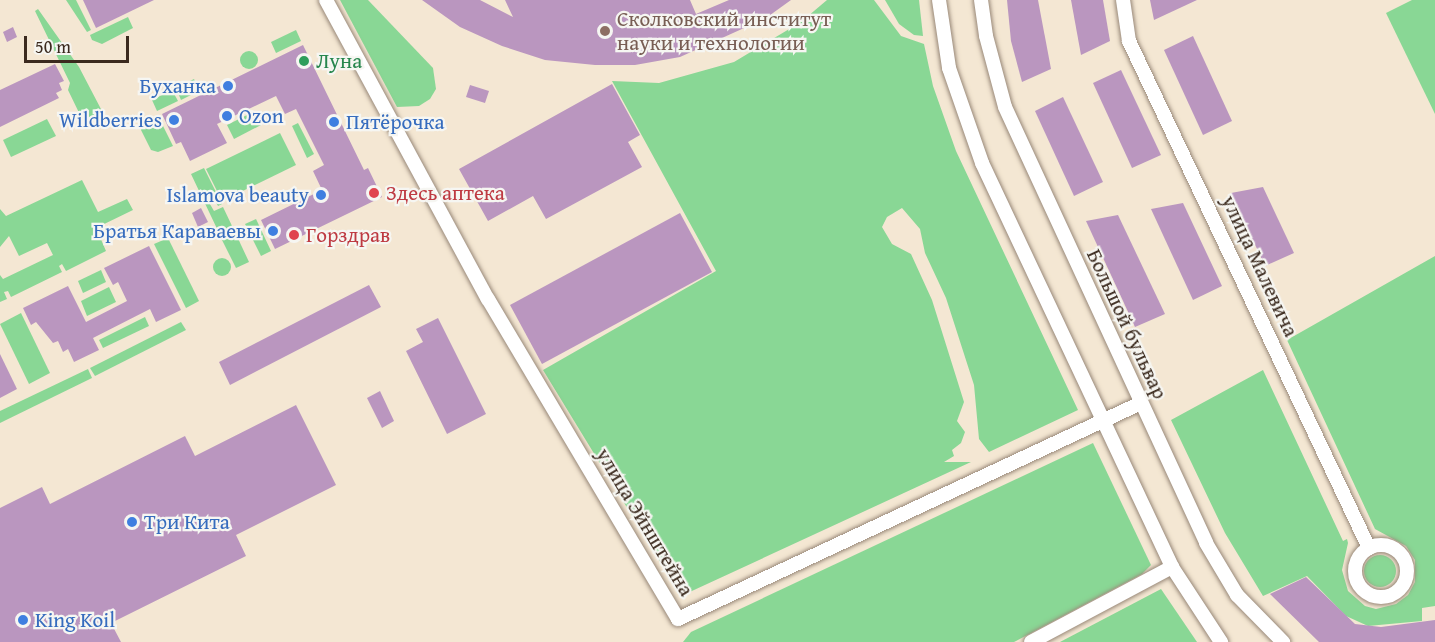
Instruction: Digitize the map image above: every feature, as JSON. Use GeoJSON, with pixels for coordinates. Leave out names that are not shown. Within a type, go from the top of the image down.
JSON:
{"type":"FeatureCollection","features":[{"type":"Feature","properties":{"kind":"street","name":"улица Эйнштейна"},"geometry":{"type":"LineString","coordinates":[[326,0],[488,299],[678,619],[1141,403]]}},
{"type":"Feature","properties":{"kind":"street"},"geometry":{"type":"LineString","coordinates":[[939,0],[949,68],[966,125],[1172,567],[1221,642]]}},
{"type":"Feature","properties":{"kind":"street","name":"Большой бульвар"},"geometry":{"type":"LineString","coordinates":[[981,0],[986,36],[1005,108],[1141,403],[1220,569],[1256,618],[1283,642]]}},
{"type":"Feature","properties":{"kind":"street","name":"улица Малевича"},"geometry":{"type":"LineString","coordinates":[[1123,0],[1129,41],[1369,548]]}},
{"type":"Feature","properties":{"kind":"street"},"geometry":{"type":"LineString","coordinates":[[1031,642],[1172,567]]}},
{"type":"Feature","properties":{"kind":"green space"},"geometry":{"type":"Polygon","coordinates":[[[66,0],[76,0],[91,30],[87,32],[66,0]]]}},
{"type":"Feature","properties":{"kind":"green space"},"geometry":{"type":"Polygon","coordinates":[[[340,0],[368,0],[433,68],[436,89],[430,99],[419,106],[397,107],[340,0]]]}},
{"type":"Feature","properties":{"kind":"green space"},"geometry":{"type":"Polygon","coordinates":[[[827,0],[874,0],[901,36],[924,44],[933,86],[956,151],[1078,410],[989,452],[979,439],[974,385],[946,298],[925,253],[920,229],[902,208],[887,217],[882,227],[892,244],[911,254],[932,300],[964,402],[957,421],[965,432],[961,443],[952,450],[954,456],[944,462],[971,462],[681,596],[543,370],[716,271],[612,81],[659,83],[734,62],[801,22],[827,0]]]}},
{"type":"Feature","properties":{"kind":"green space"},"geometry":{"type":"Polygon","coordinates":[[[885,0],[919,0],[923,36],[914,35],[899,24],[885,0]]]}},
{"type":"Feature","properties":{"kind":"green space"},"geometry":{"type":"Polygon","coordinates":[[[1412,0],[1435,0],[1435,114],[1386,13],[1412,0]]]}},
{"type":"Feature","properties":{"kind":"green space"},"geometry":{"type":"Polygon","coordinates":[[[38,9],[79,67],[102,111],[83,121],[68,90],[70,83],[35,11],[38,9]]]}},
{"type":"Feature","properties":{"kind":"green space"},"geometry":{"type":"Polygon","coordinates":[[[128,17],[133,28],[102,44],[92,40],[90,35],[128,17]]]}},
{"type":"Feature","properties":{"kind":"green space"},"geometry":{"type":"Polygon","coordinates":[[[296,30],[301,41],[276,53],[271,42],[296,30]]]}},
{"type":"Feature","properties":{"kind":"green space"},"geometry":{"type":"Polygon","coordinates":[[[249,51],[255,54],[258,60],[255,66],[249,69],[243,66],[240,60],[243,54],[249,51]]]}},
{"type":"Feature","properties":{"kind":"green space"},"geometry":{"type":"Polygon","coordinates":[[[194,79],[199,91],[181,100],[176,88],[194,79]]]}},
{"type":"Feature","properties":{"kind":"green space"},"geometry":{"type":"Polygon","coordinates":[[[172,90],[178,101],[157,111],[152,100],[172,90]]]}},
{"type":"Feature","properties":{"kind":"green space"},"geometry":{"type":"Polygon","coordinates":[[[255,111],[261,125],[234,139],[227,125],[255,111]]]}},
{"type":"Feature","properties":{"kind":"green space"},"geometry":{"type":"Polygon","coordinates":[[[158,116],[173,146],[158,152],[151,150],[141,130],[144,122],[158,116]]]}},
{"type":"Feature","properties":{"kind":"green space"},"geometry":{"type":"Polygon","coordinates":[[[47,119],[56,136],[11,157],[3,140],[47,119]]]}},
{"type":"Feature","properties":{"kind":"green space"},"geometry":{"type":"Polygon","coordinates":[[[298,123],[314,154],[307,158],[292,126],[298,123]]]}},
{"type":"Feature","properties":{"kind":"green space"},"geometry":{"type":"Polygon","coordinates":[[[280,133],[296,165],[222,201],[206,169],[280,133]]]}},
{"type":"Feature","properties":{"kind":"green space"},"geometry":{"type":"Polygon","coordinates":[[[204,168],[222,204],[218,206],[213,196],[207,199],[214,211],[223,207],[233,228],[220,235],[191,174],[204,168]]]}},
{"type":"Feature","properties":{"kind":"green space"},"geometry":{"type":"Polygon","coordinates":[[[82,180],[98,212],[127,199],[133,210],[96,228],[106,251],[66,271],[62,264],[59,266],[62,272],[11,297],[8,291],[4,292],[7,299],[0,302],[0,275],[3,279],[53,255],[47,243],[19,256],[9,236],[0,247],[0,209],[6,216],[82,180]]]}},
{"type":"Feature","properties":{"kind":"green space"},"geometry":{"type":"Polygon","coordinates":[[[256,219],[271,251],[261,256],[245,224],[256,219]]]}},
{"type":"Feature","properties":{"kind":"green space"},"geometry":{"type":"Polygon","coordinates":[[[235,232],[249,262],[236,268],[221,238],[235,232]]]}},
{"type":"Feature","properties":{"kind":"green space"},"geometry":{"type":"Polygon","coordinates":[[[168,238],[199,301],[186,308],[154,244],[168,238]]]}},
{"type":"Feature","properties":{"kind":"green space"},"geometry":{"type":"Polygon","coordinates":[[[1435,256],[1435,606],[1422,608],[1422,621],[1368,626],[1346,616],[1307,576],[1263,596],[1225,533],[1171,420],[1263,370],[1343,541],[1347,539],[1342,570],[1348,591],[1365,606],[1376,609],[1396,604],[1408,595],[1415,582],[1415,560],[1406,546],[1375,529],[1287,340],[1435,256]]]}},
{"type":"Feature","properties":{"kind":"green space"},"geometry":{"type":"Polygon","coordinates":[[[222,258],[228,261],[231,267],[228,273],[222,276],[216,273],[213,267],[216,261],[222,258]]]}},
{"type":"Feature","properties":{"kind":"green space"},"geometry":{"type":"Polygon","coordinates":[[[101,270],[106,282],[83,293],[78,281],[101,270]]]}},
{"type":"Feature","properties":{"kind":"green space"},"geometry":{"type":"Polygon","coordinates":[[[109,287],[116,302],[87,316],[81,301],[109,287]]]}},
{"type":"Feature","properties":{"kind":"green space"},"geometry":{"type":"Polygon","coordinates":[[[21,313],[50,373],[29,384],[0,324],[21,313]]]}},
{"type":"Feature","properties":{"kind":"green space"},"geometry":{"type":"Polygon","coordinates":[[[145,317],[149,326],[103,348],[99,340],[145,317]]]}},
{"type":"Feature","properties":{"kind":"green space"},"geometry":{"type":"Polygon","coordinates":[[[181,322],[186,330],[95,376],[90,368],[181,322]]]}},
{"type":"Feature","properties":{"kind":"green space"},"geometry":{"type":"Polygon","coordinates":[[[88,369],[92,378],[0,423],[0,411],[88,369]]]}},
{"type":"Feature","properties":{"kind":"green space"},"geometry":{"type":"Polygon","coordinates":[[[1093,443],[1151,565],[1142,574],[1014,642],[683,642],[691,632],[1093,443]]]}},
{"type":"Feature","properties":{"kind":"green space"},"geometry":{"type":"Polygon","coordinates":[[[1380,555],[1391,560],[1396,571],[1391,582],[1380,587],[1369,582],[1364,571],[1369,560],[1380,555]]]}},
{"type":"Feature","properties":{"kind":"green space"},"geometry":{"type":"Polygon","coordinates":[[[1161,589],[1197,642],[1060,642],[1161,589]]]}},
{"type":"Feature","properties":{"kind":"building"},"geometry":{"type":"Polygon","coordinates":[[[83,0],[154,0],[96,28],[83,0]]]}},
{"type":"Feature","properties":{"kind":"building","name":"Сколковский институт науки и технологии"},"geometry":{"type":"Polygon","coordinates":[[[422,0],[480,0],[513,17],[505,0],[690,0],[696,14],[729,0],[791,0],[766,18],[680,57],[635,65],[595,65],[545,60],[502,46],[460,27],[422,0]]]}},
{"type":"Feature","properties":{"kind":"building"},"geometry":{"type":"Polygon","coordinates":[[[1007,0],[1038,0],[1051,69],[1022,82],[1011,41],[1007,0]]]}},
{"type":"Feature","properties":{"kind":"building"},"geometry":{"type":"Polygon","coordinates":[[[1071,0],[1103,0],[1110,41],[1081,55],[1071,0]]]}},
{"type":"Feature","properties":{"kind":"building"},"geometry":{"type":"Polygon","coordinates":[[[1150,0],[1197,0],[1154,20],[1150,0]]]}},
{"type":"Feature","properties":{"kind":"building"},"geometry":{"type":"Polygon","coordinates":[[[13,27],[17,37],[7,42],[3,32],[13,27]]]}},
{"type":"Feature","properties":{"kind":"building"},"geometry":{"type":"Polygon","coordinates":[[[1193,36],[1232,121],[1203,135],[1164,50],[1193,36]]]}},
{"type":"Feature","properties":{"kind":"building"},"geometry":{"type":"Polygon","coordinates":[[[303,45],[364,170],[368,168],[382,197],[275,249],[261,220],[322,190],[313,171],[324,165],[296,109],[285,114],[276,96],[217,124],[227,143],[190,161],[181,142],[176,144],[162,114],[303,45]]]}},
{"type":"Feature","properties":{"kind":"building"},"geometry":{"type":"Polygon","coordinates":[[[55,64],[64,81],[59,83],[62,90],[56,93],[59,98],[0,127],[0,90],[55,64]]]}},
{"type":"Feature","properties":{"kind":"building"},"geometry":{"type":"Polygon","coordinates":[[[1121,70],[1161,155],[1132,168],[1093,83],[1121,70]]]}},
{"type":"Feature","properties":{"kind":"building"},"geometry":{"type":"Polygon","coordinates":[[[612,84],[640,135],[628,142],[642,167],[546,219],[533,196],[488,221],[459,169],[612,84]]]}},
{"type":"Feature","properties":{"kind":"building"},"geometry":{"type":"Polygon","coordinates":[[[470,85],[489,91],[485,103],[466,97],[470,85]]]}},
{"type":"Feature","properties":{"kind":"building"},"geometry":{"type":"Polygon","coordinates":[[[1063,97],[1103,182],[1074,196],[1035,111],[1063,97]]]}},
{"type":"Feature","properties":{"kind":"building"},"geometry":{"type":"Polygon","coordinates":[[[1263,187],[1294,253],[1265,266],[1231,193],[1263,187]]]}},
{"type":"Feature","properties":{"kind":"building"},"geometry":{"type":"Polygon","coordinates":[[[1183,203],[1222,286],[1193,300],[1151,209],[1183,203]]]}},
{"type":"Feature","properties":{"kind":"building"},"geometry":{"type":"Polygon","coordinates":[[[201,208],[208,222],[198,227],[192,213],[201,208]]]}},
{"type":"Feature","properties":{"kind":"building"},"geometry":{"type":"Polygon","coordinates":[[[680,213],[712,272],[542,364],[510,305],[680,213]]]}},
{"type":"Feature","properties":{"kind":"building"},"geometry":{"type":"Polygon","coordinates":[[[1118,215],[1165,314],[1135,327],[1086,221],[1118,215]]]}},
{"type":"Feature","properties":{"kind":"building"},"geometry":{"type":"Polygon","coordinates":[[[149,246],[181,310],[156,322],[150,309],[93,338],[99,350],[74,362],[68,349],[63,352],[58,341],[53,343],[36,322],[31,325],[23,308],[68,286],[86,322],[127,301],[118,282],[113,285],[104,268],[149,246]]]}},
{"type":"Feature","properties":{"kind":"building"},"geometry":{"type":"Polygon","coordinates":[[[369,285],[381,307],[230,385],[219,362],[369,285]]]}},
{"type":"Feature","properties":{"kind":"building"},"geometry":{"type":"Polygon","coordinates":[[[438,318],[486,414],[447,434],[406,351],[423,342],[416,329],[438,318]]]}},
{"type":"Feature","properties":{"kind":"building"},"geometry":{"type":"Polygon","coordinates":[[[0,354],[17,389],[0,398],[0,354]]]}},
{"type":"Feature","properties":{"kind":"building"},"geometry":{"type":"Polygon","coordinates":[[[380,391],[394,421],[382,428],[367,398],[380,391]]]}},
{"type":"Feature","properties":{"kind":"building","name":"Три Кита"},"geometry":{"type":"Polygon","coordinates":[[[296,405],[336,485],[236,535],[246,556],[111,623],[121,642],[0,642],[0,508],[42,487],[50,504],[185,436],[195,456],[296,405]]]}},
{"type":"Feature","properties":{"kind":"building"},"geometry":{"type":"Polygon","coordinates":[[[1306,577],[1355,624],[1381,627],[1435,620],[1435,642],[1319,642],[1270,594],[1306,577]]]}},
{"type":"Feature","properties":{"kind":"place","name":"Сколковский институт науки и технологии"},"geometry":{"type":"Point","coordinates":[605,31]}},
{"type":"Feature","properties":{"kind":"place","name":"Луна"},"geometry":{"type":"Point","coordinates":[304,61]}},
{"type":"Feature","properties":{"kind":"place","name":"Буханка"},"geometry":{"type":"Point","coordinates":[228,86]}},
{"type":"Feature","properties":{"kind":"place","name":"Ozon"},"geometry":{"type":"Point","coordinates":[227,116]}},
{"type":"Feature","properties":{"kind":"place","name":"Wildberries"},"geometry":{"type":"Point","coordinates":[174,120]}},
{"type":"Feature","properties":{"kind":"place","name":"Пятёрочка"},"geometry":{"type":"Point","coordinates":[334,122]}},
{"type":"Feature","properties":{"kind":"place","name":"Здесь аптека"},"geometry":{"type":"Point","coordinates":[374,193]}},
{"type":"Feature","properties":{"kind":"place","name":"Islamova beauty"},"geometry":{"type":"Point","coordinates":[321,195]}},
{"type":"Feature","properties":{"kind":"place","name":"Братья Караваевы"},"geometry":{"type":"Point","coordinates":[273,231]}},
{"type":"Feature","properties":{"kind":"place","name":"Горздрав"},"geometry":{"type":"Point","coordinates":[294,235]}},
{"type":"Feature","properties":{"kind":"place","name":"Три Кита"},"geometry":{"type":"Point","coordinates":[132,522]}},
{"type":"Feature","properties":{"kind":"place","name":"King Koil"},"geometry":{"type":"Point","coordinates":[23,620]}}]}
